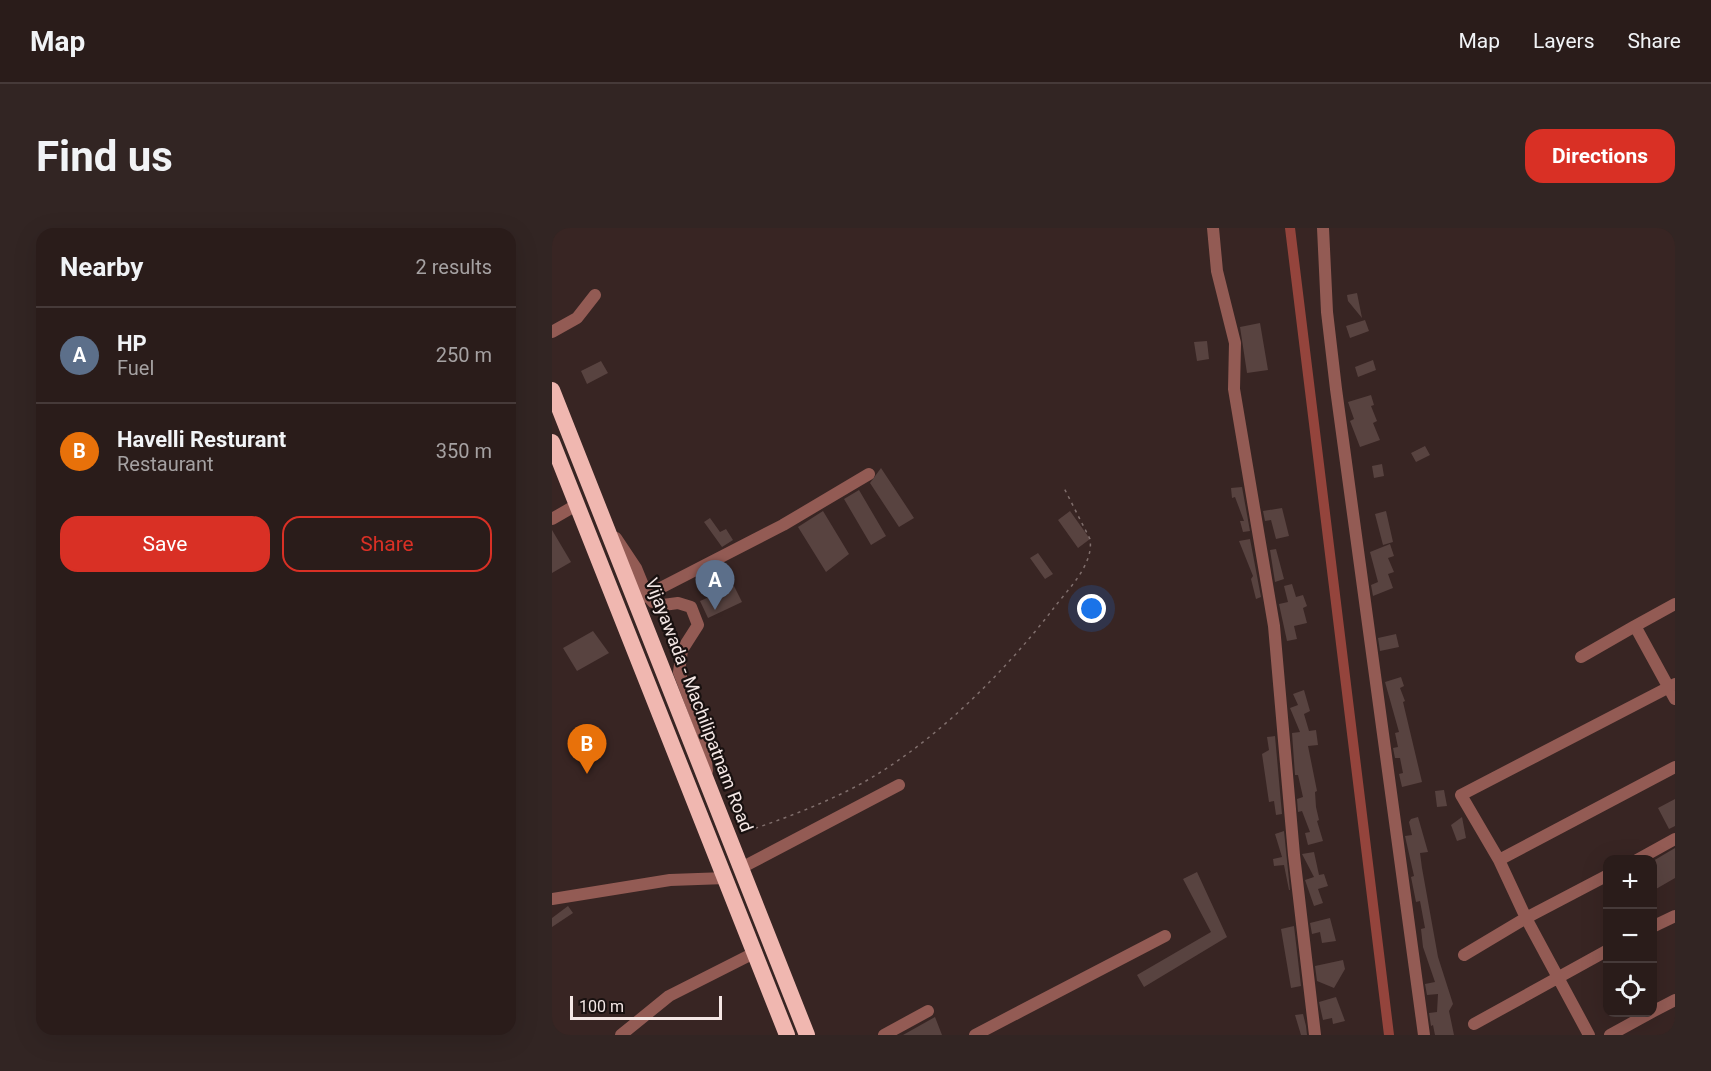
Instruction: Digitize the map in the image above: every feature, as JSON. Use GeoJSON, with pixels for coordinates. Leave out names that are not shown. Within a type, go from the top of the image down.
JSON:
{"type":"FeatureCollection","features":[{"type":"Feature","properties":{"kind":"highway","name":"Vijayawada - Machilipatnam Road"},"geometry":{"type":"LineString","coordinates":[[552,390],[605,522],[642,597],[709,785],[807,1035]]}},
{"type":"Feature","properties":{"kind":"highway","name":"Vijayawada - Machilipatnam Road"},"geometry":{"type":"LineString","coordinates":[[552,442],[787,1035]]}},
{"type":"Feature","properties":{"kind":"street"},"geometry":{"type":"LineString","coordinates":[[1213,228],[1217,271],[1235,344],[1234,389],[1272,611],[1294,855],[1316,1035]]}},
{"type":"Feature","properties":{"kind":"street"},"geometry":{"type":"LineString","coordinates":[[1323,228],[1327,312],[1336,388],[1424,1035]]}},
{"type":"Feature","properties":{"kind":"street"},"geometry":{"type":"LineString","coordinates":[[552,332],[577,318],[595,295]]}},
{"type":"Feature","properties":{"kind":"street"},"geometry":{"type":"LineString","coordinates":[[642,597],[783,525],[869,474]]}},
{"type":"Feature","properties":{"kind":"street"},"geometry":{"type":"LineString","coordinates":[[552,519],[578,504]]}},
{"type":"Feature","properties":{"kind":"street"},"geometry":{"type":"LineString","coordinates":[[642,597],[663,605],[678,603],[691,607],[698,625],[682,650],[679,672],[703,735],[709,785]]}},
{"type":"Feature","properties":{"kind":"street"},"geometry":{"type":"LineString","coordinates":[[1581,657],[1675,604]]}},
{"type":"Feature","properties":{"kind":"street"},"geometry":{"type":"LineString","coordinates":[[1635,626],[1672,686],[1675,699]]}},
{"type":"Feature","properties":{"kind":"street"},"geometry":{"type":"LineString","coordinates":[[1589,1035],[1526,918],[1499,860],[1461,795],[1672,686]]}},
{"type":"Feature","properties":{"kind":"street"},"geometry":{"type":"LineString","coordinates":[[1499,860],[1675,766]]}},
{"type":"Feature","properties":{"kind":"street"},"geometry":{"type":"LineString","coordinates":[[741,868],[899,785]]}},
{"type":"Feature","properties":{"kind":"street"},"geometry":{"type":"LineString","coordinates":[[1646,855],[1675,839]]}},
{"type":"Feature","properties":{"kind":"street"},"geometry":{"type":"LineString","coordinates":[[552,899],[670,880],[726,878]]}},
{"type":"Feature","properties":{"kind":"street"},"geometry":{"type":"LineString","coordinates":[[1464,955],[1526,918],[1603,878]]}},
{"type":"Feature","properties":{"kind":"street"},"geometry":{"type":"LineString","coordinates":[[1657,925],[1675,916]]}},
{"type":"Feature","properties":{"kind":"street"},"geometry":{"type":"LineString","coordinates":[[975,1035],[1165,936]]}},
{"type":"Feature","properties":{"kind":"street"},"geometry":{"type":"LineString","coordinates":[[621,1035],[669,996],[756,952]]}},
{"type":"Feature","properties":{"kind":"street"},"geometry":{"type":"LineString","coordinates":[[1474,1024],[1603,953]]}},
{"type":"Feature","properties":{"kind":"street"},"geometry":{"type":"LineString","coordinates":[[1657,1009],[1675,1000]]}},
{"type":"Feature","properties":{"kind":"street"},"geometry":{"type":"LineString","coordinates":[[884,1035],[928,1011]]}},
{"type":"Feature","properties":{"kind":"street"},"geometry":{"type":"LineString","coordinates":[[1610,1035],[1643,1017]]}},
{"type":"Feature","properties":{"kind":"path"},"geometry":{"type":"LineString","coordinates":[[729,837],[786,818],[844,793],[891,765],[921,743],[1023,648],[1079,576],[1092,548],[1090,538],[1063,486]]}},
{"type":"Feature","properties":{"kind":"building"},"geometry":{"type":"Polygon","coordinates":[[[1357,293],[1362,318],[1348,301],[1347,295],[1357,293]]]}},
{"type":"Feature","properties":{"kind":"building"},"geometry":{"type":"Polygon","coordinates":[[[1365,320],[1369,331],[1350,338],[1346,326],[1365,320]]]}},
{"type":"Feature","properties":{"kind":"building"},"geometry":{"type":"Polygon","coordinates":[[[1260,323],[1268,370],[1247,373],[1240,327],[1260,323]]]}},
{"type":"Feature","properties":{"kind":"building"},"geometry":{"type":"Polygon","coordinates":[[[1207,341],[1209,359],[1197,361],[1194,342],[1207,341]]]}},
{"type":"Feature","properties":{"kind":"building"},"geometry":{"type":"Polygon","coordinates":[[[1373,360],[1376,370],[1358,377],[1355,367],[1373,360]]]}},
{"type":"Feature","properties":{"kind":"building"},"geometry":{"type":"Polygon","coordinates":[[[601,361],[608,373],[587,384],[581,371],[601,361]]]}},
{"type":"Feature","properties":{"kind":"building"},"geometry":{"type":"Polygon","coordinates":[[[1371,395],[1374,405],[1371,406],[1377,421],[1373,423],[1380,440],[1360,447],[1350,421],[1354,419],[1348,402],[1371,395]]]}},
{"type":"Feature","properties":{"kind":"building"},"geometry":{"type":"Polygon","coordinates":[[[1425,446],[1430,455],[1416,462],[1411,453],[1425,446]]]}},
{"type":"Feature","properties":{"kind":"building"},"geometry":{"type":"Polygon","coordinates":[[[1382,464],[1384,476],[1374,478],[1372,466],[1382,464]]]}},
{"type":"Feature","properties":{"kind":"building"},"geometry":{"type":"Polygon","coordinates":[[[881,468],[914,518],[899,527],[870,483],[881,468]]]}},
{"type":"Feature","properties":{"kind":"building"},"geometry":{"type":"Polygon","coordinates":[[[1242,487],[1250,531],[1243,532],[1240,521],[1244,521],[1235,497],[1232,498],[1231,488],[1242,487]]]}},
{"type":"Feature","properties":{"kind":"building"},"geometry":{"type":"Polygon","coordinates":[[[859,490],[886,536],[871,545],[844,499],[859,490]]]}},
{"type":"Feature","properties":{"kind":"building"},"geometry":{"type":"Polygon","coordinates":[[[1282,508],[1289,536],[1276,539],[1271,520],[1265,521],[1263,511],[1282,508]]]}},
{"type":"Feature","properties":{"kind":"building"},"geometry":{"type":"Polygon","coordinates":[[[823,511],[849,554],[826,572],[798,527],[823,511]]]}},
{"type":"Feature","properties":{"kind":"building"},"geometry":{"type":"Polygon","coordinates":[[[1070,511],[1090,539],[1078,548],[1058,520],[1070,511]]]}},
{"type":"Feature","properties":{"kind":"building"},"geometry":{"type":"Polygon","coordinates":[[[1386,511],[1393,542],[1383,545],[1375,514],[1386,511]]]}},
{"type":"Feature","properties":{"kind":"building"},"geometry":{"type":"Polygon","coordinates":[[[710,518],[720,532],[726,529],[733,540],[722,547],[704,522],[710,518]]]}},
{"type":"Feature","properties":{"kind":"building"},"geometry":{"type":"Polygon","coordinates":[[[552,530],[571,562],[552,573],[552,530]]]}},
{"type":"Feature","properties":{"kind":"building"},"geometry":{"type":"Polygon","coordinates":[[[1250,539],[1261,597],[1256,599],[1251,579],[1253,576],[1239,541],[1250,539]]]}},
{"type":"Feature","properties":{"kind":"building"},"geometry":{"type":"Polygon","coordinates":[[[1390,544],[1394,556],[1388,558],[1394,572],[1388,574],[1393,588],[1373,596],[1371,585],[1378,582],[1370,552],[1390,544]]]}},
{"type":"Feature","properties":{"kind":"building"},"geometry":{"type":"Polygon","coordinates":[[[1276,549],[1284,579],[1275,582],[1270,550],[1276,549]]]}},
{"type":"Feature","properties":{"kind":"building"},"geometry":{"type":"Polygon","coordinates":[[[1038,553],[1053,574],[1045,579],[1030,558],[1038,553]]]}},
{"type":"Feature","properties":{"kind":"building"},"geometry":{"type":"Polygon","coordinates":[[[1292,584],[1296,597],[1303,595],[1307,606],[1303,608],[1307,623],[1294,626],[1297,639],[1287,641],[1279,604],[1288,602],[1284,586],[1292,584]]]}},
{"type":"Feature","properties":{"kind":"building"},"geometry":{"type":"Polygon","coordinates":[[[734,586],[742,602],[708,618],[700,601],[734,586]]]}},
{"type":"Feature","properties":{"kind":"building"},"geometry":{"type":"Polygon","coordinates":[[[593,631],[609,653],[577,671],[563,648],[593,631]]]}},
{"type":"Feature","properties":{"kind":"building"},"geometry":{"type":"Polygon","coordinates":[[[1396,634],[1399,647],[1380,651],[1378,638],[1396,634]]]}},
{"type":"Feature","properties":{"kind":"building"},"geometry":{"type":"Polygon","coordinates":[[[1401,677],[1404,686],[1400,688],[1405,701],[1403,702],[1422,782],[1402,787],[1399,774],[1403,773],[1400,758],[1395,758],[1393,748],[1398,747],[1395,733],[1399,732],[1385,682],[1401,677]]]}},
{"type":"Feature","properties":{"kind":"building"},"geometry":{"type":"Polygon","coordinates":[[[1304,690],[1310,711],[1304,714],[1309,731],[1316,730],[1318,745],[1308,746],[1317,791],[1315,792],[1316,807],[1319,820],[1317,821],[1323,841],[1308,845],[1305,833],[1310,832],[1302,811],[1298,812],[1297,799],[1303,797],[1298,775],[1295,775],[1292,733],[1300,732],[1290,708],[1298,705],[1293,694],[1304,690]]]}},
{"type":"Feature","properties":{"kind":"building"},"geometry":{"type":"Polygon","coordinates":[[[1275,736],[1282,814],[1276,815],[1274,801],[1269,802],[1262,754],[1269,750],[1267,737],[1275,736]]]}},
{"type":"Feature","properties":{"kind":"building"},"geometry":{"type":"Polygon","coordinates":[[[1444,790],[1447,806],[1437,807],[1435,791],[1444,790]]]}},
{"type":"Feature","properties":{"kind":"building"},"geometry":{"type":"Polygon","coordinates":[[[1675,799],[1675,826],[1669,829],[1658,808],[1675,799]]]}},
{"type":"Feature","properties":{"kind":"building"},"geometry":{"type":"Polygon","coordinates":[[[1418,817],[1428,852],[1420,853],[1422,868],[1438,957],[1453,1004],[1449,1011],[1454,1035],[1435,1035],[1433,1025],[1431,1026],[1429,1013],[1437,1012],[1438,994],[1427,995],[1425,984],[1435,982],[1423,947],[1421,929],[1425,928],[1420,901],[1416,902],[1411,877],[1414,876],[1405,836],[1412,835],[1409,822],[1418,817]]]}},
{"type":"Feature","properties":{"kind":"building"},"geometry":{"type":"Polygon","coordinates":[[[1462,817],[1466,838],[1457,841],[1451,825],[1462,817]]]}},
{"type":"Feature","properties":{"kind":"building"},"geometry":{"type":"Polygon","coordinates":[[[1284,831],[1290,890],[1284,865],[1274,866],[1273,859],[1282,857],[1275,834],[1284,831]]]}},
{"type":"Feature","properties":{"kind":"building"},"geometry":{"type":"Polygon","coordinates":[[[1675,848],[1675,878],[1657,888],[1657,859],[1675,848]]]}},
{"type":"Feature","properties":{"kind":"building"},"geometry":{"type":"Polygon","coordinates":[[[1314,852],[1319,875],[1324,874],[1328,886],[1318,889],[1323,903],[1314,906],[1305,880],[1314,877],[1302,854],[1314,852]]]}},
{"type":"Feature","properties":{"kind":"building"},"geometry":{"type":"Polygon","coordinates":[[[1197,872],[1227,937],[1144,987],[1137,975],[1211,932],[1183,879],[1197,872]]]}},
{"type":"Feature","properties":{"kind":"building"},"geometry":{"type":"Polygon","coordinates":[[[568,906],[573,913],[552,927],[552,918],[568,906]]]}},
{"type":"Feature","properties":{"kind":"building"},"geometry":{"type":"Polygon","coordinates":[[[1330,918],[1336,941],[1322,943],[1320,932],[1312,934],[1310,923],[1330,918]]]}},
{"type":"Feature","properties":{"kind":"building"},"geometry":{"type":"Polygon","coordinates":[[[1294,926],[1301,986],[1291,988],[1281,929],[1294,926]]]}},
{"type":"Feature","properties":{"kind":"building"},"geometry":{"type":"Polygon","coordinates":[[[1343,960],[1345,969],[1334,988],[1317,981],[1315,966],[1343,960]]]}},
{"type":"Feature","properties":{"kind":"building"},"geometry":{"type":"Polygon","coordinates":[[[1336,997],[1345,1021],[1333,1024],[1332,1018],[1323,1020],[1319,1002],[1336,997]]]}},
{"type":"Feature","properties":{"kind":"building"},"geometry":{"type":"Polygon","coordinates":[[[1303,1014],[1307,1035],[1301,1035],[1295,1015],[1303,1014]]]}},
{"type":"Feature","properties":{"kind":"building"},"geometry":{"type":"Polygon","coordinates":[[[935,1017],[942,1035],[903,1035],[935,1017]]]}},
{"type":"Feature","properties":{"kind":"waterway"},"geometry":{"type":"LineString","coordinates":[[1290,228],[1389,1035]]}},
{"type":"Feature","properties":{"kind":"place","name":"HP"},"geometry":{"type":"Point","coordinates":[715,610]}},
{"type":"Feature","properties":{"kind":"place","name":"Havelli Resturant"},"geometry":{"type":"Point","coordinates":[587,774]}}]}
